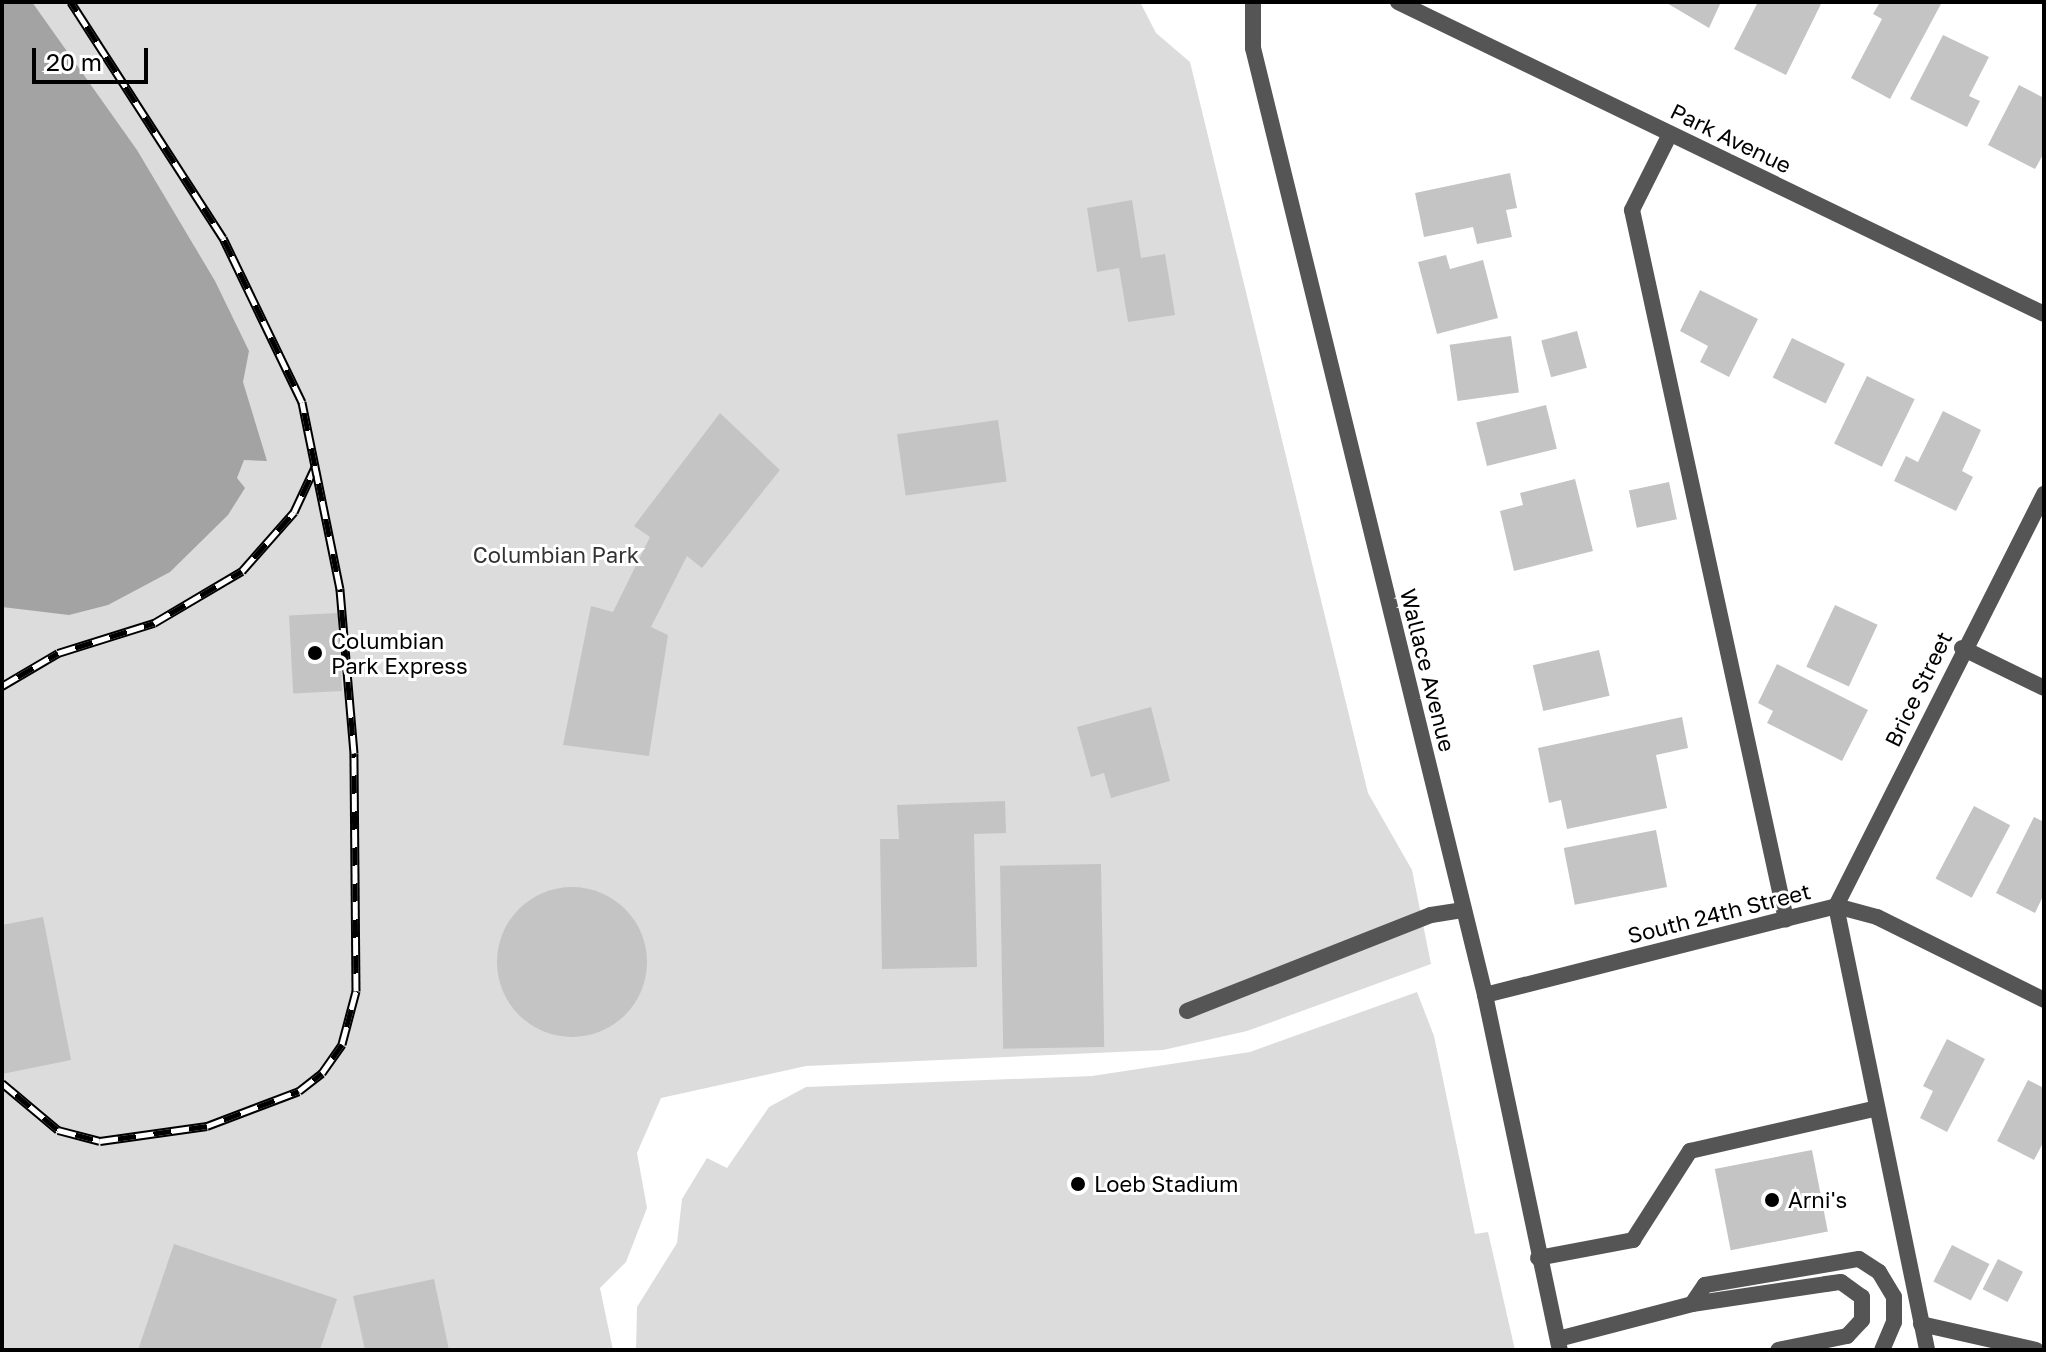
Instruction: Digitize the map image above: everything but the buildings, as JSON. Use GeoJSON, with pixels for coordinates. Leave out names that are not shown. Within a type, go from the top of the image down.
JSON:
{"type":"FeatureCollection","features":[{"type":"Feature","properties":{"kind":"street","name":"Wallace Avenue"},"geometry":{"type":"LineString","coordinates":[[1253,2],[1253,48],[1485,995],[1538,1258],[1559,1344]]}},
{"type":"Feature","properties":{"kind":"street","name":"Park Avenue"},"geometry":{"type":"LineString","coordinates":[[1398,2],[2044,314]]}},
{"type":"Feature","properties":{"kind":"street"},"geometry":{"type":"LineString","coordinates":[[1670,134],[1632,210],[1786,919]]}},
{"type":"Feature","properties":{"kind":"street","name":"Brice Street"},"geometry":{"type":"LineString","coordinates":[[1836,906],[1962,648],[2044,494]]}},
{"type":"Feature","properties":{"kind":"street"},"geometry":{"type":"LineString","coordinates":[[1962,648],[2044,688]]}},
{"type":"Feature","properties":{"kind":"street"},"geometry":{"type":"LineString","coordinates":[[1836,906],[1927,1350]]}},
{"type":"Feature","properties":{"kind":"street","name":"South 24th Street"},"geometry":{"type":"LineString","coordinates":[[1485,995],[1836,906],[1877,917],[2044,1000]]}},
{"type":"Feature","properties":{"kind":"street"},"geometry":{"type":"LineString","coordinates":[[1187,1011],[1431,915],[1464,910]]}},
{"type":"Feature","properties":{"kind":"street"},"geometry":{"type":"LineString","coordinates":[[1538,1258],[1633,1240],[1679,1158],[1877,1108]]}},
{"type":"Feature","properties":{"kind":"street"},"geometry":{"type":"LineString","coordinates":[[1692,1304],[1705,1285],[1859,1259],[1894,1297],[1894,1322],[1882,1350]]}},
{"type":"Feature","properties":{"kind":"street"},"geometry":{"type":"LineString","coordinates":[[1559,1344],[1692,1304],[1841,1282],[1862,1297],[1862,1320],[1847,1336],[1778,1350]]}},
{"type":"Feature","properties":{"kind":"street"},"geometry":{"type":"LineString","coordinates":[[1921,1324],[2036,1350]]}},
{"type":"Feature","properties":{"kind":"green space","name":"Columbian Park"},"geometry":{"type":"Polygon","coordinates":[[[2,2],[1140,2],[1156,33],[1190,62],[1368,793],[1412,870],[1431,964],[1247,1031],[1163,1050],[806,1066],[661,1098],[637,1153],[647,1208],[626,1262],[600,1288],[613,1350],[2,1350],[2,2]]]}},
{"type":"Feature","properties":{"kind":"green space","name":"Loeb Stadium"},"geometry":{"type":"Polygon","coordinates":[[[1417,992],[1434,1036],[1475,1234],[1488,1232],[1515,1350],[636,1350],[637,1307],[677,1243],[682,1199],[707,1158],[727,1168],[769,1107],[806,1087],[1092,1076],[1250,1052],[1417,992]]]}},
{"type":"Feature","properties":{"kind":"shaded area"},"geometry":{"type":"Polygon","coordinates":[[[2,2],[32,2],[137,150],[215,281],[249,351],[243,382],[267,461],[244,460],[237,478],[245,488],[228,515],[170,572],[108,605],[69,615],[2,607],[2,2]]]}},
{"type":"Feature","properties":{"kind":"railway"},"geometry":{"type":"LineString","coordinates":[[2,1083],[58,1130],[100,1141],[207,1126],[299,1091],[322,1073],[342,1044],[356,991],[354,753],[340,589],[302,402],[223,238],[71,2]]}},
{"type":"Feature","properties":{"kind":"railway"},"geometry":{"type":"LineString","coordinates":[[2,686],[58,653],[154,623],[242,571],[294,512],[315,467]]}},
{"type":"Feature","properties":{"kind":"place","name":"Columbian Park Express"},"geometry":{"type":"Point","coordinates":[315,653]}},
{"type":"Feature","properties":{"kind":"place","name":"Loeb Stadium"},"geometry":{"type":"Point","coordinates":[1078,1184]}},
{"type":"Feature","properties":{"kind":"place","name":"Arni's"},"geometry":{"type":"Point","coordinates":[1772,1200]}}]}
